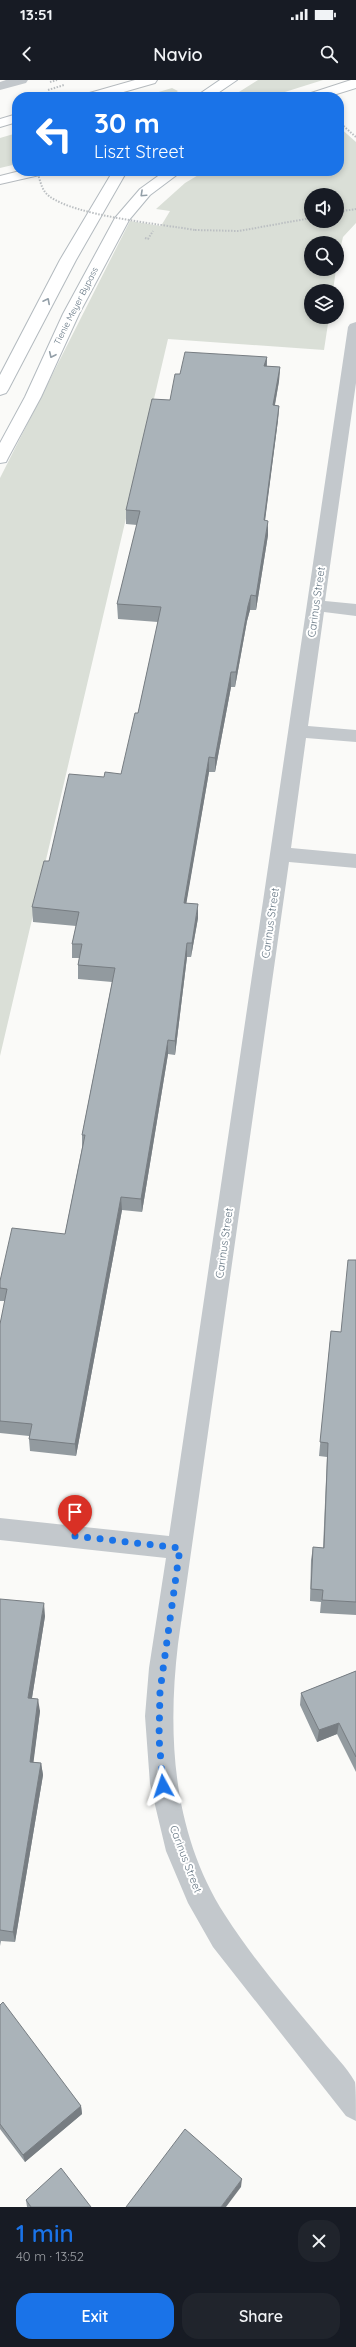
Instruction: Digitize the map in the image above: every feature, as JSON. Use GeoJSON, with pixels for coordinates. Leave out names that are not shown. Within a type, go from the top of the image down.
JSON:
{"type":"FeatureCollection","features":[{"type":"Feature","properties":{"kind":"street"},"geometry":{"type":"LineString","coordinates":[[0,86],[21,80]]}},
{"type":"Feature","properties":{"kind":"street"},"geometry":{"type":"LineString","coordinates":[[108,92],[150,80]]}},
{"type":"Feature","properties":{"kind":"street"},"geometry":{"type":"LineString","coordinates":[[210,92],[230,80]]}},
{"type":"Feature","properties":{"kind":"street"},"geometry":{"type":"LineString","coordinates":[[332,92],[356,83]]}},
{"type":"Feature","properties":{"kind":"street"},"geometry":{"type":"LineString","coordinates":[[0,123],[12,119]]}},
{"type":"Feature","properties":{"kind":"street"},"geometry":{"type":"LineString","coordinates":[[0,180],[17,176]]}},
{"type":"Feature","properties":{"kind":"street"},"geometry":{"type":"LineString","coordinates":[[0,390],[68,260],[117,176]]}},
{"type":"Feature","properties":{"kind":"street","name":"Tienie Meyer Bypass"},"geometry":{"type":"LineString","coordinates":[[0,458],[32,397],[71,314],[122,218],[145,192],[168,176]]}},
{"type":"Feature","properties":{"kind":"street","name":"Carinus Street"},"geometry":{"type":"LineString","coordinates":[[356,327],[160,1691],[159,1738],[163,1786],[174,1834],[189,1874],[208,1914],[232,1951],[356,2106]]}},
{"type":"Feature","properties":{"kind":"street"},"geometry":{"type":"LineString","coordinates":[[316,606],[356,610]]}},
{"type":"Feature","properties":{"kind":"street"},"geometry":{"type":"LineString","coordinates":[[298,731],[356,736]]}},
{"type":"Feature","properties":{"kind":"street"},"geometry":{"type":"LineString","coordinates":[[280,854],[356,861]]}},
{"type":"Feature","properties":{"kind":"street"},"geometry":{"type":"LineString","coordinates":[[0,1529],[180,1548]]}},
{"type":"Feature","properties":{"kind":"path"},"geometry":{"type":"LineString","coordinates":[[44,91],[67,84]]}},
{"type":"Feature","properties":{"kind":"path"},"geometry":{"type":"LineString","coordinates":[[344,126],[356,137]]}},
{"type":"Feature","properties":{"kind":"path"},"geometry":{"type":"LineString","coordinates":[[39,176],[43,190],[49,196],[74,208],[196,230],[220,233],[250,232],[304,220]]}},
{"type":"Feature","properties":{"kind":"path"},"geometry":{"type":"LineString","coordinates":[[344,211],[356,209]]}},
{"type":"Feature","properties":{"kind":"shaded area"},"geometry":{"type":"Polygon","coordinates":[[[258,80],[323,80],[285,92],[239,92],[258,80]]]}},
{"type":"Feature","properties":{"kind":"shaded area"},"geometry":{"type":"Polygon","coordinates":[[[172,88],[178,91],[177,92],[159,92],[172,88]]]}},
{"type":"Feature","properties":{"kind":"shaded area"},"geometry":{"type":"Polygon","coordinates":[[[344,131],[356,142],[356,223],[344,236],[304,236],[304,276],[335,276],[334,284],[304,284],[304,324],[328,324],[324,350],[168,339],[0,1056],[0,478],[130,221],[161,226],[170,211],[156,209],[185,183],[197,176],[344,176],[344,131]]]}},
{"type":"Feature","properties":{"kind":"shaded area"},"geometry":{"type":"Polygon","coordinates":[[[12,134],[12,165],[0,168],[0,138],[12,134]]]}},
{"type":"Feature","properties":{"kind":"building"},"geometry":{"type":"Polygon","coordinates":[[[185,352],[267,357],[264,366],[280,367],[273,405],[279,406],[264,520],[268,521],[256,596],[251,595],[236,672],[231,672],[215,758],[209,757],[184,903],[198,904],[192,943],[187,943],[175,1041],[168,1040],[141,1199],[121,1197],[75,1444],[29,1439],[32,1424],[0,1421],[0,1324],[7,1289],[0,1288],[0,1281],[12,1228],[65,1234],[85,1135],[82,1135],[115,968],[78,965],[82,944],[72,944],[79,912],[32,907],[44,861],[49,861],[69,774],[104,777],[105,772],[121,774],[135,713],[138,713],[161,607],[117,604],[140,511],[126,510],[152,399],[170,400],[175,374],[180,374],[185,352]]]}},
{"type":"Feature","properties":{"kind":"building"},"geometry":{"type":"Polygon","coordinates":[[[348,1260],[356,1260],[356,1602],[322,1600],[323,1590],[311,1589],[313,1547],[324,1548],[328,1443],[320,1442],[331,1331],[341,1332],[348,1260]]]}},
{"type":"Feature","properties":{"kind":"building"},"geometry":{"type":"Polygon","coordinates":[[[0,1599],[44,1603],[28,1698],[38,1699],[30,1762],[41,1763],[13,1932],[0,1930],[0,1599]]]}},
{"type":"Feature","properties":{"kind":"building"},"geometry":{"type":"Polygon","coordinates":[[[356,1671],[356,1757],[339,1723],[319,1730],[301,1693],[356,1671]]]}},
{"type":"Feature","properties":{"kind":"building"},"geometry":{"type":"Polygon","coordinates":[[[3,2002],[81,2106],[23,2155],[0,2124],[0,2005],[3,2002]]]}},
{"type":"Feature","properties":{"kind":"building"},"geometry":{"type":"Polygon","coordinates":[[[185,2129],[242,2179],[221,2207],[126,2207],[185,2129]]]}},
{"type":"Feature","properties":{"kind":"building"},"geometry":{"type":"Polygon","coordinates":[[[61,2168],[91,2207],[31,2207],[26,2200],[61,2168]]]}},
{"type":"Feature","properties":{"kind":"route"},"geometry":{"type":"LineString","coordinates":[[75,1536],[180,1548],[160,1691],[159,1738],[163,1786]]}}]}
